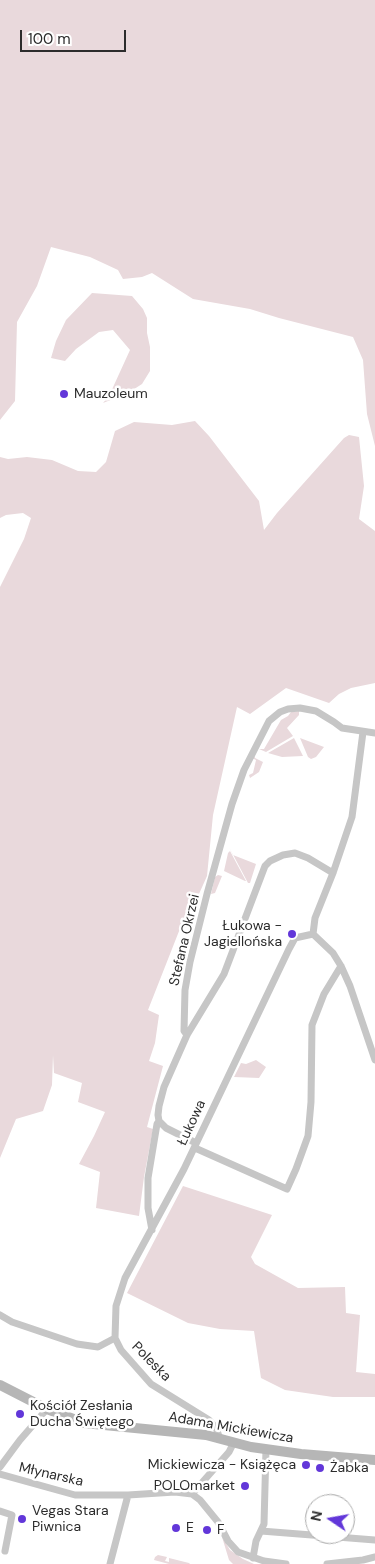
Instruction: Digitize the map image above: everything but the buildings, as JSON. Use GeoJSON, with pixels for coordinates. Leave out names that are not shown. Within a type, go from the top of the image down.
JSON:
{"type":"FeatureCollection","features":[{"type":"Feature","properties":{"kind":"street","name":"Stefana Okrzei"},"geometry":{"type":"LineString","coordinates":[[187,1036],[184,1031],[185,990],[190,962],[232,804],[244,770],[269,721],[280,712],[293,708],[316,711],[342,728],[363,732]]}},
{"type":"Feature","properties":{"kind":"street"},"geometry":{"type":"LineString","coordinates":[[375,732],[363,732],[352,817],[315,918],[314,934],[333,953],[350,986],[375,1060]]}},
{"type":"Feature","properties":{"kind":"street"},"geometry":{"type":"LineString","coordinates":[[152,1230],[148,1208],[148,1178],[159,1121],[159,1106],[164,1088],[187,1036],[224,974],[265,866],[283,855],[295,853],[308,858],[333,873]]}},
{"type":"Feature","properties":{"kind":"street","name":"Łukowa"},"geometry":{"type":"LineString","coordinates":[[115,1338],[116,1306],[125,1278],[152,1230],[195,1145],[289,949],[296,938],[314,934]]}},
{"type":"Feature","properties":{"kind":"street"},"geometry":{"type":"LineString","coordinates":[[159,1121],[166,1128],[195,1145],[287,1189],[308,1136],[312,1102],[312,1025],[324,994],[340,966]]}},
{"type":"Feature","properties":{"kind":"street","name":"Poleska"},"geometry":{"type":"LineString","coordinates":[[0,1315],[12,1322],[77,1344],[98,1347],[115,1338],[120,1350],[151,1384],[209,1420],[216,1428],[220,1439]]}},
{"type":"Feature","properties":{"kind":"street","name":"Adama Mickiewicza"},"geometry":{"type":"LineString","coordinates":[[0,1385],[47,1409],[84,1423],[164,1430],[266,1449],[375,1460]]}},
{"type":"Feature","properties":{"kind":"street"},"geometry":{"type":"LineString","coordinates":[[1,1465],[47,1409]]}},
{"type":"Feature","properties":{"kind":"street"},"geometry":{"type":"LineString","coordinates":[[234,1442],[228,1452],[192,1494],[200,1500],[218,1522],[232,1548],[264,1562],[286,1564]]}},
{"type":"Feature","properties":{"kind":"street"},"geometry":{"type":"LineString","coordinates":[[253,1558],[256,1541],[262,1531],[266,1449]]}},
{"type":"Feature","properties":{"kind":"street","name":"Młynarska"},"geometry":{"type":"LineString","coordinates":[[0,1474],[75,1495],[128,1495],[175,1492],[192,1494]]}},
{"type":"Feature","properties":{"kind":"street"},"geometry":{"type":"LineString","coordinates":[[110,1564],[128,1495]]}},
{"type":"Feature","properties":{"kind":"street"},"geometry":{"type":"LineString","coordinates":[[0,1511],[12,1515],[5,1551]]}},
{"type":"Feature","properties":{"kind":"street"},"geometry":{"type":"LineString","coordinates":[[262,1531],[375,1540]]}},
{"type":"Feature","properties":{"kind":"street"},"geometry":{"type":"LineString","coordinates":[[327,1564],[375,1557]]}},
{"type":"Feature","properties":{"kind":"shaded area"},"geometry":{"type":"Polygon","coordinates":[[[0,0],[375,0],[375,446],[367,414],[363,360],[353,337],[250,309],[193,299],[152,273],[142,277],[123,279],[118,270],[90,257],[51,247],[37,286],[17,322],[15,401],[0,420],[0,0]]]}},
{"type":"Feature","properties":{"kind":"shaded area"},"geometry":{"type":"Polygon","coordinates":[[[92,293],[132,296],[143,309],[147,318],[147,333],[150,347],[150,371],[142,384],[128,393],[103,403],[109,396],[130,350],[113,330],[99,332],[76,349],[65,361],[51,358],[56,341],[66,320],[92,293]]]}},
{"type":"Feature","properties":{"kind":"shaded area"},"geometry":{"type":"Polygon","coordinates":[[[195,421],[209,436],[259,501],[264,530],[344,438],[349,435],[359,437],[364,486],[359,519],[375,531],[375,683],[351,688],[339,694],[329,703],[286,688],[250,714],[237,707],[213,815],[207,876],[186,923],[183,921],[148,1010],[159,1015],[155,1043],[149,1061],[163,1066],[147,1127],[153,1129],[139,1216],[96,1208],[100,1172],[79,1164],[105,1112],[78,1102],[82,1083],[54,1073],[53,1055],[52,1085],[43,1111],[16,1119],[0,1158],[0,587],[24,539],[31,518],[23,513],[6,515],[0,518],[0,457],[8,459],[27,457],[52,460],[78,471],[96,472],[106,462],[115,431],[134,422],[172,425],[195,421]]]}},
{"type":"Feature","properties":{"kind":"shaded area"},"geometry":{"type":"Polygon","coordinates":[[[299,711],[299,715],[287,728],[293,736],[266,752],[259,749],[264,749],[281,720],[291,712],[299,711]]]}},
{"type":"Feature","properties":{"kind":"shaded area"},"geometry":{"type":"Polygon","coordinates":[[[294,738],[303,756],[282,757],[268,753],[294,738]]]}},
{"type":"Feature","properties":{"kind":"shaded area"},"geometry":{"type":"Polygon","coordinates":[[[300,738],[324,747],[316,757],[311,759],[308,757],[300,738]]]}},
{"type":"Feature","properties":{"kind":"shaded area"},"geometry":{"type":"Polygon","coordinates":[[[254,755],[255,758],[263,762],[259,772],[250,778],[249,775],[253,773],[256,760],[252,758],[254,755]]]}},
{"type":"Feature","properties":{"kind":"shaded area"},"geometry":{"type":"Polygon","coordinates":[[[230,851],[246,881],[224,871],[230,851]]]}},
{"type":"Feature","properties":{"kind":"shaded area"},"geometry":{"type":"Polygon","coordinates":[[[233,855],[256,864],[250,883],[248,883],[233,855]]]}},
{"type":"Feature","properties":{"kind":"shaded area"},"geometry":{"type":"Polygon","coordinates":[[[218,875],[222,876],[215,893],[211,894],[215,877],[218,875]]]}},
{"type":"Feature","properties":{"kind":"shaded area"},"geometry":{"type":"Polygon","coordinates":[[[256,1060],[266,1067],[259,1078],[234,1077],[241,1063],[246,1064],[256,1060]]]}},
{"type":"Feature","properties":{"kind":"shaded area"},"geometry":{"type":"Polygon","coordinates":[[[183,1186],[272,1215],[251,1257],[255,1264],[298,1288],[345,1287],[346,1313],[360,1315],[356,1372],[375,1374],[375,1397],[333,1397],[285,1390],[261,1378],[254,1331],[220,1329],[188,1323],[127,1293],[183,1186]]]}},
{"type":"Feature","properties":{"kind":"shaded area"},"geometry":{"type":"Polygon","coordinates":[[[222,1537],[230,1550],[254,1564],[233,1564],[229,1560],[222,1537]]]}},
{"type":"Feature","properties":{"kind":"shaded area"},"geometry":{"type":"Polygon","coordinates":[[[158,1555],[167,1557],[165,1561],[169,1562],[169,1558],[190,1564],[169,1564],[154,1560],[158,1555]]]}},
{"type":"Feature","properties":{"kind":"place","name":"Mauzoleum"},"geometry":{"type":"Point","coordinates":[64,394]}},
{"type":"Feature","properties":{"kind":"place","name":"Łukowa - Jagiellońska"},"geometry":{"type":"Point","coordinates":[292,934]}},
{"type":"Feature","properties":{"kind":"place","name":"Kościół Zesłania Ducha Świętego"},"geometry":{"type":"Point","coordinates":[20,1414]}},
{"type":"Feature","properties":{"kind":"place","name":"Mickiewicza - Książęca"},"geometry":{"type":"Point","coordinates":[306,1465]}},
{"type":"Feature","properties":{"kind":"place","name":"Żabka"},"geometry":{"type":"Point","coordinates":[320,1468]}},
{"type":"Feature","properties":{"kind":"place","name":"POLOmarket"},"geometry":{"type":"Point","coordinates":[245,1486]}},
{"type":"Feature","properties":{"kind":"place","name":"Vegas Stara Piwnica"},"geometry":{"type":"Point","coordinates":[22,1519]}},
{"type":"Feature","properties":{"kind":"place","name":"E"},"geometry":{"type":"Point","coordinates":[176,1528]}},
{"type":"Feature","properties":{"kind":"place","name":"F"},"geometry":{"type":"Point","coordinates":[207,1530]}}]}
